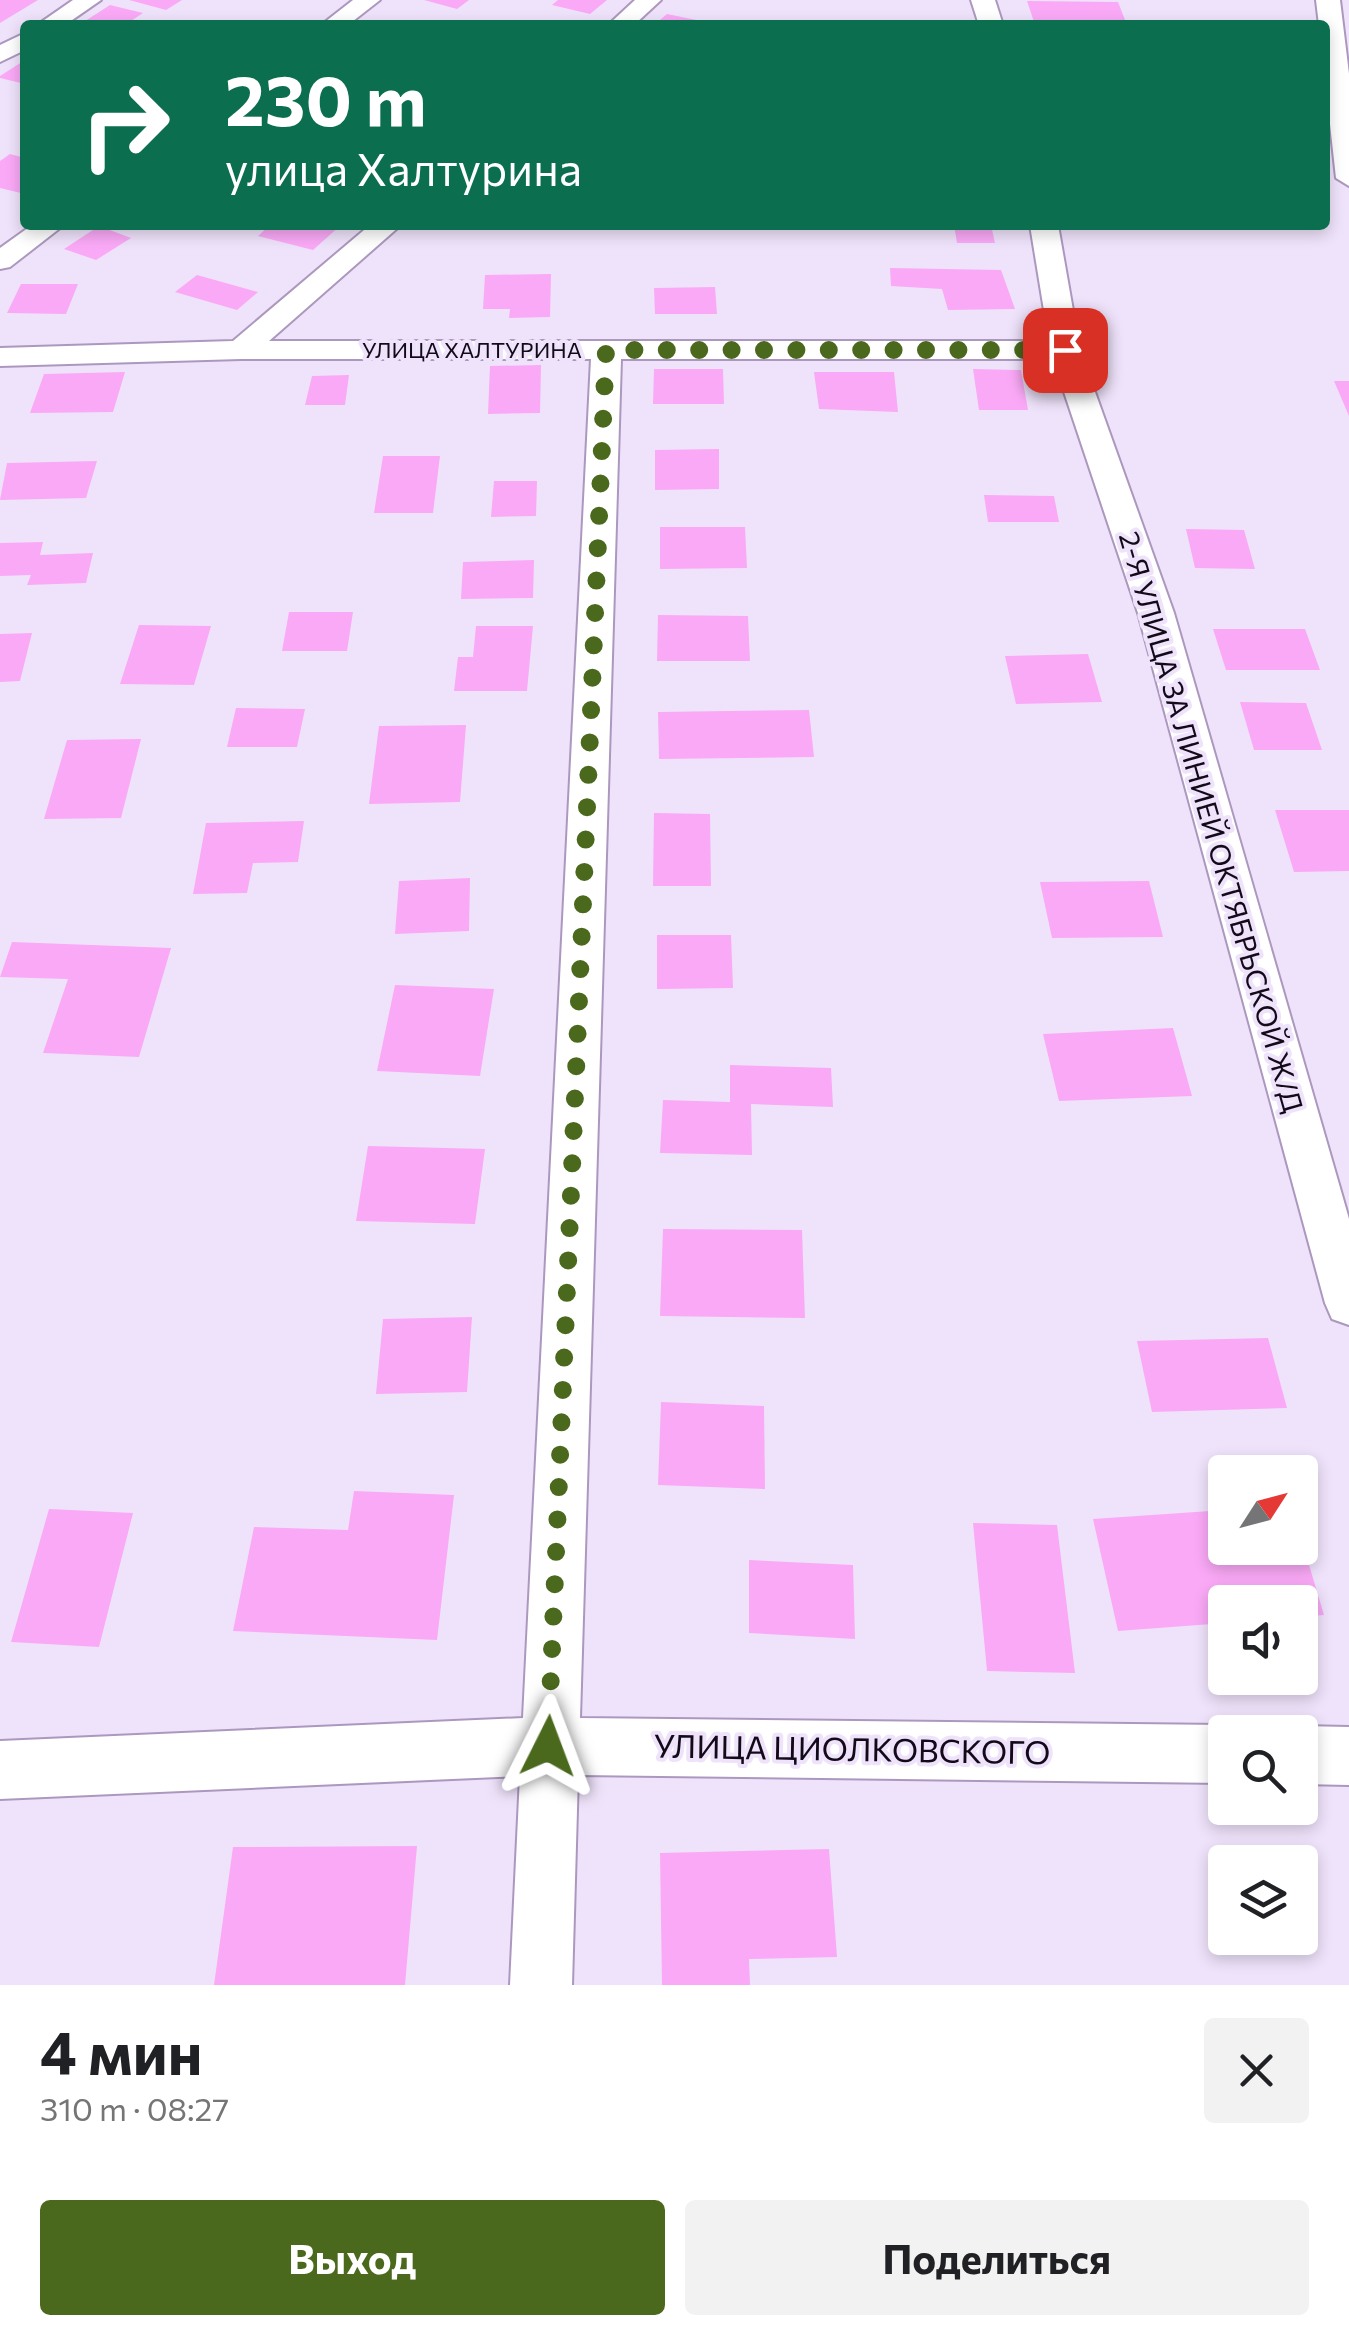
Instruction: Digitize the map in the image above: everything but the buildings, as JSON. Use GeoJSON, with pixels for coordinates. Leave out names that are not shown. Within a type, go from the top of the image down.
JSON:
{"type":"FeatureCollection","features":[{"type":"Feature","properties":{"kind":"street"},"geometry":{"type":"LineString","coordinates":[[56,20],[89,0]]}},
{"type":"Feature","properties":{"kind":"street"},"geometry":{"type":"LineString","coordinates":[[339,20],[368,0]]}},
{"type":"Feature","properties":{"kind":"street"},"geometry":{"type":"LineString","coordinates":[[626,20],[649,0]]}},
{"type":"Feature","properties":{"kind":"street"},"geometry":{"type":"LineString","coordinates":[[1328,0],[1349,178]]}},
{"type":"Feature","properties":{"kind":"street"},"geometry":{"type":"LineString","coordinates":[[0,261],[43,230]]}},
{"type":"Feature","properties":{"kind":"street"},"geometry":{"type":"LineString","coordinates":[[242,350],[381,230]]}},
{"type":"Feature","properties":{"kind":"street","name":"2-Я УЛИЦА ЗА ЛИНИЕЙ ОКТЯБРЬСКОЙ Ж/Д"},"geometry":{"type":"LineString","coordinates":[[1045,230],[1065,350],[1156,613],[1349,1303]]}},
{"type":"Feature","properties":{"kind":"street","name":"УЛИЦА ХАЛТУРИНА"},"geometry":{"type":"LineString","coordinates":[[0,357],[242,350],[1065,350]]}},
{"type":"Feature","properties":{"kind":"street"},"geometry":{"type":"LineString","coordinates":[[542,1985],[548,1746],[606,350]]}},
{"type":"Feature","properties":{"kind":"street","name":"УЛИЦА ЦИОЛКОВСКОГО"},"geometry":{"type":"LineString","coordinates":[[0,1770],[548,1746],[1208,1754]]}},
{"type":"Feature","properties":{"kind":"street"},"geometry":{"type":"LineString","coordinates":[[1318,1756],[1349,1756]]}},
{"type":"Feature","properties":{"kind":"route"},"geometry":{"type":"LineString","coordinates":[[548,1746],[606,350],[1065,350]]}}]}
